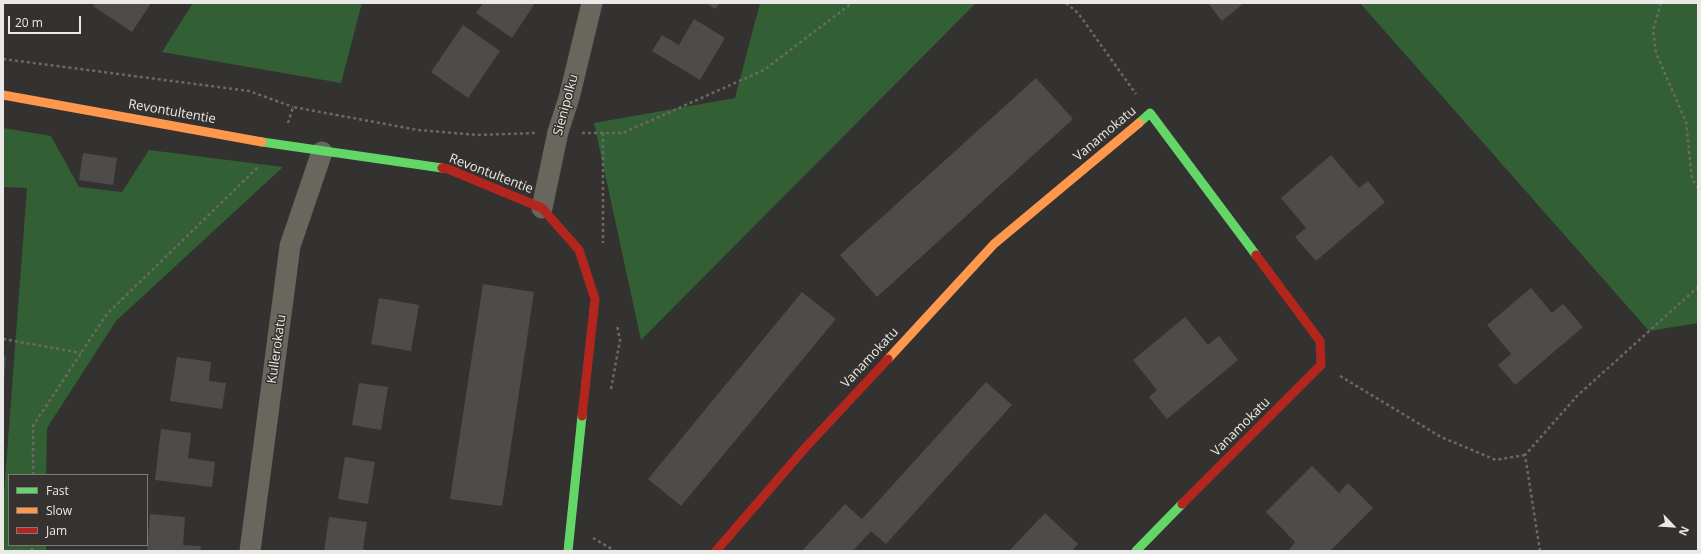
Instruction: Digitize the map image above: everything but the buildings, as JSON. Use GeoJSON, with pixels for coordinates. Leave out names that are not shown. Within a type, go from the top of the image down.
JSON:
{"type":"FeatureCollection","features":[{"type":"Feature","properties":{"kind":"street","name":"Sienipolku"},"geometry":{"type":"LineString","coordinates":[[542,208],[558,132],[569,98],[592,3]]}},
{"type":"Feature","properties":{"kind":"street","name":"Revontultentie"},"geometry":{"type":"LineString","coordinates":[[3,95],[322,152],[448,169],[542,208],[579,250],[595,299],[568,551]]}},
{"type":"Feature","properties":{"kind":"street","name":"Vanamokatu"},"geometry":{"type":"LineString","coordinates":[[716,551],[805,448],[994,244],[1150,113],[1320,341],[1322,365],[1136,551]]}},
{"type":"Feature","properties":{"kind":"street","name":"Kullerokatu"},"geometry":{"type":"LineString","coordinates":[[250,551],[290,246],[322,152]]}},
{"type":"Feature","properties":{"kind":"path"},"geometry":{"type":"LineString","coordinates":[[3,59],[249,91],[293,107],[418,130],[477,135],[558,132],[623,133],[764,70],[852,3]]}},
{"type":"Feature","properties":{"kind":"path"},"geometry":{"type":"LineString","coordinates":[[1066,3],[1078,13],[1150,113]]}},
{"type":"Feature","properties":{"kind":"path"},"geometry":{"type":"LineString","coordinates":[[1661,3],[1653,30],[1656,53],[1686,122],[1692,178],[1698,188]]}},
{"type":"Feature","properties":{"kind":"path"},"geometry":{"type":"LineString","coordinates":[[33,474],[34,426],[106,315],[280,145],[293,107]]}},
{"type":"Feature","properties":{"kind":"path"},"geometry":{"type":"LineString","coordinates":[[1322,365],[1441,437],[1496,460],[1525,455],[1577,396],[1698,286]]}},
{"type":"Feature","properties":{"kind":"path"},"geometry":{"type":"LineString","coordinates":[[3,339],[81,353]]}},
{"type":"Feature","properties":{"kind":"path"},"geometry":{"type":"LineString","coordinates":[[1525,455],[1540,551]]}},
{"type":"Feature","properties":{"kind":"path"},"geometry":{"type":"LineString","coordinates":[[587,534],[615,551]]}},
{"type":"Feature","properties":{"kind":"green space"},"geometry":{"type":"Polygon","coordinates":[[[193,3],[362,3],[341,83],[162,52],[193,3]]]}},
{"type":"Feature","properties":{"kind":"green space"},"geometry":{"type":"Polygon","coordinates":[[[760,3],[976,3],[641,340],[594,123],[735,98],[760,3]]]}},
{"type":"Feature","properties":{"kind":"green space"},"geometry":{"type":"Polygon","coordinates":[[[1360,3],[1698,3],[1698,323],[1649,331],[1360,3]]]}},
{"type":"Feature","properties":{"kind":"green space"},"geometry":{"type":"Polygon","coordinates":[[[3,128],[51,136],[79,187],[122,192],[149,150],[283,167],[116,321],[47,428],[46,474],[8,474],[8,546],[46,546],[46,551],[3,551],[3,507],[27,188],[3,187],[3,128]]]}},
{"type":"Feature","properties":{"kind":"traffic: fast"},"geometry":{"type":"LineString","coordinates":[[1139,123],[1150,113],[1256,255]]}},
{"type":"Feature","properties":{"kind":"traffic: fast"},"geometry":{"type":"LineString","coordinates":[[262,142],[442,168]]}},
{"type":"Feature","properties":{"kind":"traffic: fast"},"geometry":{"type":"LineString","coordinates":[[568,551],[582,416]]}},
{"type":"Feature","properties":{"kind":"traffic: fast"},"geometry":{"type":"LineString","coordinates":[[1136,551],[1182,504]]}},
{"type":"Feature","properties":{"kind":"traffic: slow"},"geometry":{"type":"LineString","coordinates":[[3,95],[262,142]]}},
{"type":"Feature","properties":{"kind":"traffic: slow"},"geometry":{"type":"LineString","coordinates":[[888,359],[994,244],[1139,123]]}},
{"type":"Feature","properties":{"kind":"traffic: jam"},"geometry":{"type":"LineString","coordinates":[[442,168],[448,169],[542,208],[579,250],[595,299],[582,416]]}},
{"type":"Feature","properties":{"kind":"traffic: jam"},"geometry":{"type":"LineString","coordinates":[[1182,504],[1321,365],[1320,341],[1256,255]]}},
{"type":"Feature","properties":{"kind":"traffic: jam"},"geometry":{"type":"LineString","coordinates":[[716,551],[805,448],[888,359]]}}]}
